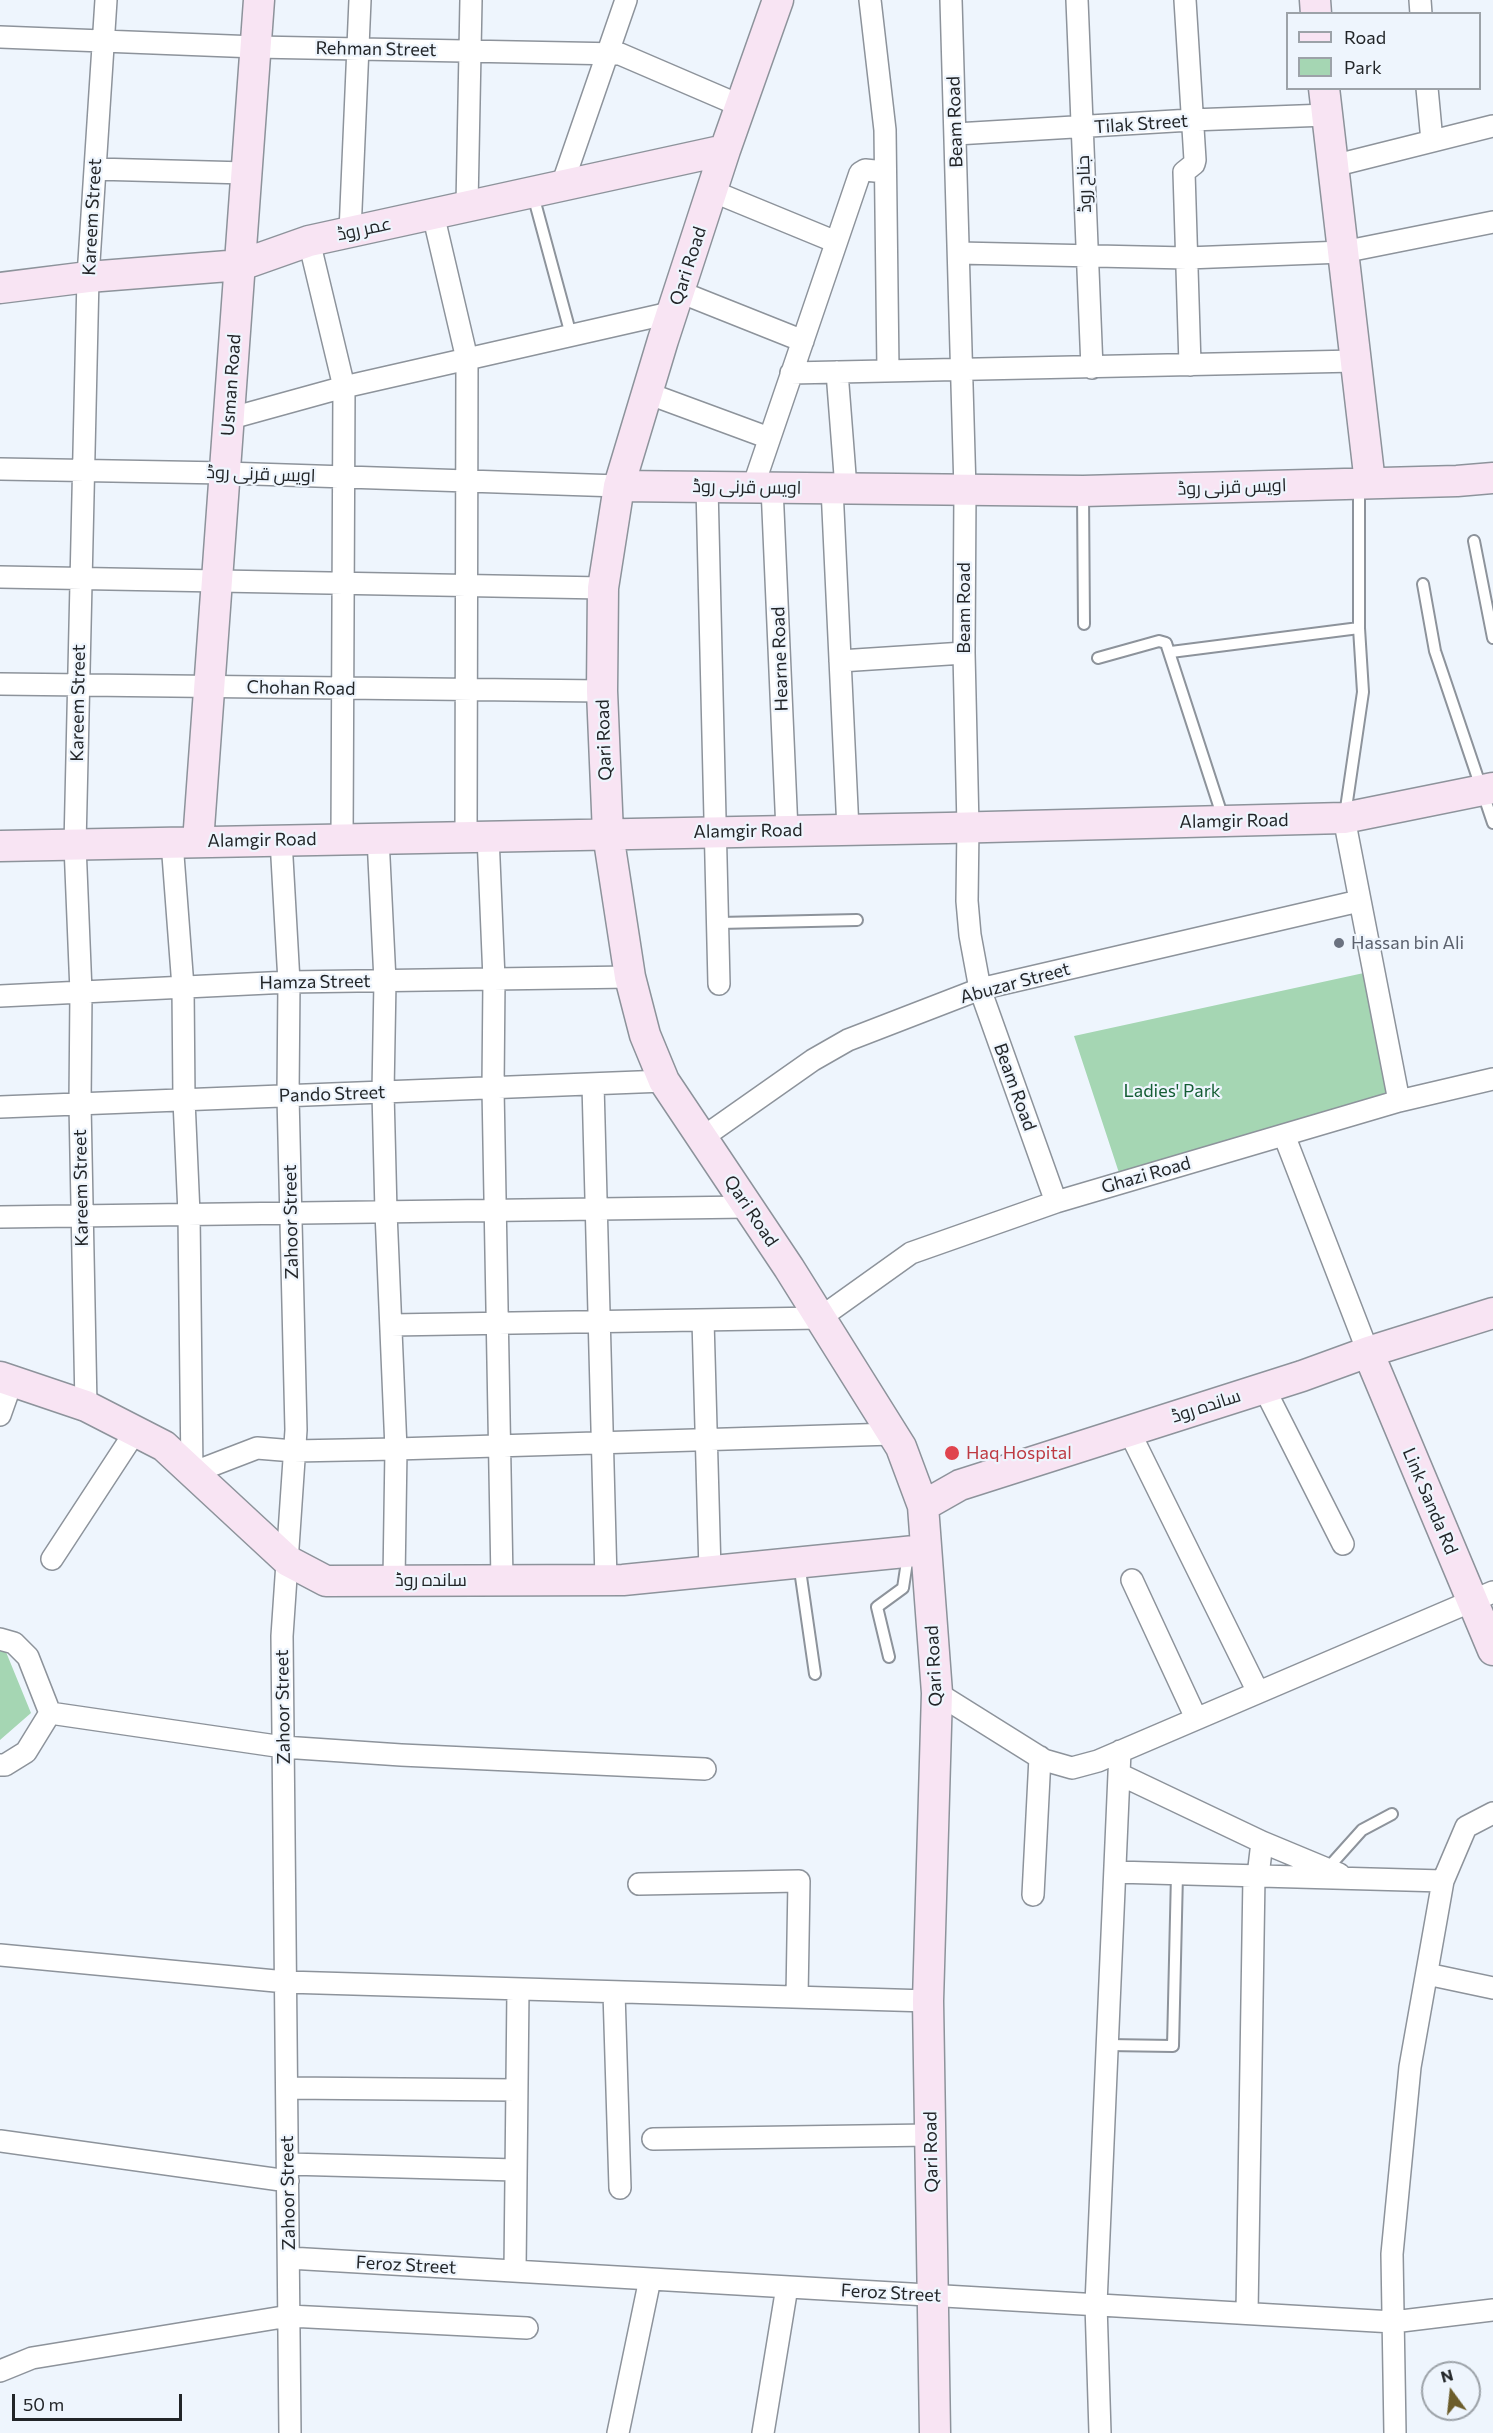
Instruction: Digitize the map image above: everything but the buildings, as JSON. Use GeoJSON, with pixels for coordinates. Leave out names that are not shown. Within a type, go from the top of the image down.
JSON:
{"type":"FeatureCollection","features":[{"type":"Feature","properties":{"kind":"street","name":"Kareem Street"},"geometry":{"type":"LineString","coordinates":[[86,1406],[80,1104],[81,992],[75,844],[88,277],[106,0]]}},
{"type":"Feature","properties":{"kind":"street","name":"Usman Road"},"geometry":{"type":"LineString","coordinates":[[185,842],[209,687],[259,0]]}},
{"type":"Feature","properties":{"kind":"street"},"geometry":{"type":"LineString","coordinates":[[350,232],[360,0]]}},
{"type":"Feature","properties":{"kind":"street"},"geometry":{"type":"LineString","coordinates":[[467,205],[471,0]]}},
{"type":"Feature","properties":{"kind":"street"},"geometry":{"type":"LineString","coordinates":[[562,185],[626,0]]}},
{"type":"Feature","properties":{"kind":"street","name":"Qari Road"},"geometry":{"type":"LineString","coordinates":[[778,0],[725,150],[619,486],[603,588],[602,691],[608,834],[630,977],[645,1035],[664,1081],[820,1318],[901,1447],[923,1506],[917,1551],[937,1693],[928,2001],[935,2433]]}},
{"type":"Feature","properties":{"kind":"street"},"geometry":{"type":"LineString","coordinates":[[870,0],[885,130],[888,370]]}},
{"type":"Feature","properties":{"kind":"street","name":"Beam Road"},"geometry":{"type":"LineString","coordinates":[[951,0],[965,490],[967,901],[972,954],[980,989],[1056,1202]]}},
{"type":"Feature","properties":{"kind":"street","name":"جناح روڈ"},"geometry":{"type":"LineString","coordinates":[[1077,0],[1092,368]]}},
{"type":"Feature","properties":{"kind":"street"},"geometry":{"type":"LineString","coordinates":[[1185,0],[1195,160],[1194,164],[1184,172],[1190,365]]}},
{"type":"Feature","properties":{"kind":"street","name":"Rehman Street"},"geometry":{"type":"LineString","coordinates":[[0,37],[256,47],[620,54],[741,106]]}},
{"type":"Feature","properties":{"kind":"street"},"geometry":{"type":"LineString","coordinates":[[1427,90],[1432,141]]}},
{"type":"Feature","properties":{"kind":"street"},"geometry":{"type":"LineString","coordinates":[[1326,102],[1356,361],[1364,483]]}},
{"type":"Feature","properties":{"kind":"street","name":"Tilak Street"},"geometry":{"type":"LineString","coordinates":[[956,134],[1191,120],[1326,102]]}},
{"type":"Feature","properties":{"kind":"street"},"geometry":{"type":"LineString","coordinates":[[1333,166],[1493,126]]}},
{"type":"Feature","properties":{"kind":"street","name":"عمر روڈ"},"geometry":{"type":"LineString","coordinates":[[0,288],[88,277],[241,265],[309,241],[725,150]]}},
{"type":"Feature","properties":{"kind":"street"},"geometry":{"type":"LineString","coordinates":[[95,169],[246,173]]}},
{"type":"Feature","properties":{"kind":"street"},"geometry":{"type":"LineString","coordinates":[[762,487],[769,438],[860,173],[866,170],[885,172]]}},
{"type":"Feature","properties":{"kind":"street"},"geometry":{"type":"LineString","coordinates":[[712,191],[836,242]]}},
{"type":"Feature","properties":{"kind":"street"},"geometry":{"type":"LineString","coordinates":[[433,214],[467,359],[466,690],[477,836],[494,979],[493,1088],[502,1580]]}},
{"type":"Feature","properties":{"kind":"street"},"geometry":{"type":"LineString","coordinates":[[959,253],[1187,258],[1343,252],[1493,222]]}},
{"type":"Feature","properties":{"kind":"street"},"geometry":{"type":"LineString","coordinates":[[309,241],[344,387],[342,839]]}},
{"type":"Feature","properties":{"kind":"street"},"geometry":{"type":"LineString","coordinates":[[228,419],[344,387],[571,335],[677,302],[803,341]]}},
{"type":"Feature","properties":{"kind":"street"},"geometry":{"type":"LineString","coordinates":[[791,373],[1356,361]]}},
{"type":"Feature","properties":{"kind":"street"},"geometry":{"type":"LineString","coordinates":[[837,372],[840,661],[848,830]]}},
{"type":"Feature","properties":{"kind":"street"},"geometry":{"type":"LineString","coordinates":[[647,393],[769,438]]}},
{"type":"Feature","properties":{"kind":"street","name":"اویس قرنی روڈ"},"geometry":{"type":"LineString","coordinates":[[0,470],[225,472],[619,486],[1083,491],[1457,481],[1493,478]]}},
{"type":"Feature","properties":{"kind":"street"},"geometry":{"type":"LineString","coordinates":[[707,487],[719,984]]}},
{"type":"Feature","properties":{"kind":"street","name":"Hearne Road"},"geometry":{"type":"LineString","coordinates":[[762,487],[787,831]]}},
{"type":"Feature","properties":{"kind":"street"},"geometry":{"type":"LineString","coordinates":[[0,577],[603,588]]}},
{"type":"Feature","properties":{"kind":"street"},"geometry":{"type":"LineString","coordinates":[[840,661],[964,653]]}},
{"type":"Feature","properties":{"kind":"street","name":"Chohan Road"},"geometry":{"type":"LineString","coordinates":[[0,684],[602,691]]}},
{"type":"Feature","properties":{"kind":"street","name":"Alamgir Road"},"geometry":{"type":"LineString","coordinates":[[0,846],[1344,818],[1487,789]]}},
{"type":"Feature","properties":{"kind":"street"},"geometry":{"type":"LineString","coordinates":[[1344,818],[1399,1101]]}},
{"type":"Feature","properties":{"kind":"street"},"geometry":{"type":"LineString","coordinates":[[378,838],[385,981],[386,1212],[396,1449],[394,1580]]}},
{"type":"Feature","properties":{"kind":"street","name":"Zahoor Street"},"geometry":{"type":"LineString","coordinates":[[281,840],[289,982],[288,1095],[294,1451],[282,1636],[290,2433]]}},
{"type":"Feature","properties":{"kind":"street"},"geometry":{"type":"LineString","coordinates":[[185,842],[184,1100],[189,1214],[192,1473],[257,1448],[294,1451],[396,1449],[893,1434]]}},
{"type":"Feature","properties":{"kind":"street","name":"Abuzar Street"},"geometry":{"type":"LineString","coordinates":[[702,1138],[813,1060],[848,1040],[980,989],[1359,901]]}},
{"type":"Feature","properties":{"kind":"street","name":"Hamza Street"},"geometry":{"type":"LineString","coordinates":[[0,996],[289,982],[630,977]]}},
{"type":"Feature","properties":{"kind":"street","name":"Ghazi Road"},"geometry":{"type":"LineString","coordinates":[[820,1318],[911,1252],[1056,1202],[1399,1101],[1493,1079]]}},
{"type":"Feature","properties":{"kind":"street","name":"Pando Street"},"geometry":{"type":"LineString","coordinates":[[0,1107],[664,1081]]}},
{"type":"Feature","properties":{"kind":"street"},"geometry":{"type":"LineString","coordinates":[[592,1084],[606,1580]]}},
{"type":"Feature","properties":{"kind":"street"},"geometry":{"type":"LineString","coordinates":[[1284,1135],[1368,1352]]}},
{"type":"Feature","properties":{"kind":"street"},"geometry":{"type":"LineString","coordinates":[[0,1217],[748,1207]]}},
{"type":"Feature","properties":{"kind":"street","name":"ساندہ روڈ"},"geometry":{"type":"LineString","coordinates":[[923,1506],[960,1485],[1264,1388],[1368,1352],[1493,1314]]}},
{"type":"Feature","properties":{"kind":"street"},"geometry":{"type":"LineString","coordinates":[[391,1325],[820,1318]]}},
{"type":"Feature","properties":{"kind":"street"},"geometry":{"type":"LineString","coordinates":[[703,1320],[710,1571]]}},
{"type":"Feature","properties":{"kind":"street","name":"Link Sanda Rd"},"geometry":{"type":"LineString","coordinates":[[1368,1352],[1483,1596],[1493,1650]]}},
{"type":"Feature","properties":{"kind":"street"},"geometry":{"type":"LineString","coordinates":[[0,1415],[6,1379]]}},
{"type":"Feature","properties":{"kind":"street","name":"ساندہ روڈ"},"geometry":{"type":"LineString","coordinates":[[6,1379],[86,1406],[164,1446],[288,1561],[326,1581],[606,1580],[917,1551]]}},
{"type":"Feature","properties":{"kind":"street"},"geometry":{"type":"LineString","coordinates":[[1264,1388],[1342,1544]]}},
{"type":"Feature","properties":{"kind":"street"},"geometry":{"type":"LineString","coordinates":[[1129,1431],[1258,1692]]}},
{"type":"Feature","properties":{"kind":"street"},"geometry":{"type":"LineString","coordinates":[[52,1559],[135,1432]]}},
{"type":"Feature","properties":{"kind":"street"},"geometry":{"type":"LineString","coordinates":[[1132,1580],[1196,1718]]}},
{"type":"Feature","properties":{"kind":"street"},"geometry":{"type":"LineString","coordinates":[[937,1693],[1040,1758],[1072,1768],[1098,1761],[1483,1596]]}},
{"type":"Feature","properties":{"kind":"street"},"geometry":{"type":"LineString","coordinates":[[0,1638],[14,1643],[28,1657],[50,1713]]}},
{"type":"Feature","properties":{"kind":"street"},"geometry":{"type":"LineString","coordinates":[[50,1713],[283,1748],[705,1769]]}},
{"type":"Feature","properties":{"kind":"street"},"geometry":{"type":"LineString","coordinates":[[0,1765],[5,1765],[26,1752],[50,1713]]}},
{"type":"Feature","properties":{"kind":"street"},"geometry":{"type":"LineString","coordinates":[[1100,2433],[1096,2304],[1120,1751]]}},
{"type":"Feature","properties":{"kind":"street"},"geometry":{"type":"LineString","coordinates":[[1033,1895],[1040,1758]]}},
{"type":"Feature","properties":{"kind":"street"},"geometry":{"type":"LineString","coordinates":[[1119,1774],[1262,1842],[1351,1879]]}},
{"type":"Feature","properties":{"kind":"street"},"geometry":{"type":"LineString","coordinates":[[1395,2433],[1392,2254],[1410,2067],[1443,1881],[1466,1827],[1493,1813]]}},
{"type":"Feature","properties":{"kind":"street"},"geometry":{"type":"LineString","coordinates":[[1246,2313],[1256,1876],[1262,1842]]}},
{"type":"Feature","properties":{"kind":"street"},"geometry":{"type":"LineString","coordinates":[[1115,1872],[1443,1881]]}},
{"type":"Feature","properties":{"kind":"street"},"geometry":{"type":"LineString","coordinates":[[639,1884],[799,1881],[797,1997]]}},
{"type":"Feature","properties":{"kind":"street"},"geometry":{"type":"LineString","coordinates":[[0,1955],[286,1982],[928,2001]]}},
{"type":"Feature","properties":{"kind":"street"},"geometry":{"type":"LineString","coordinates":[[1426,1974],[1493,1988]]}},
{"type":"Feature","properties":{"kind":"street"},"geometry":{"type":"LineString","coordinates":[[515,2271],[518,1989]]}},
{"type":"Feature","properties":{"kind":"street"},"geometry":{"type":"LineString","coordinates":[[614,1992],[620,2188]]}},
{"type":"Feature","properties":{"kind":"street"},"geometry":{"type":"LineString","coordinates":[[287,2088],[516,2090]]}},
{"type":"Feature","properties":{"kind":"street"},"geometry":{"type":"LineString","coordinates":[[653,2139],[930,2134]]}},
{"type":"Feature","properties":{"kind":"street"},"geometry":{"type":"LineString","coordinates":[[0,2141],[288,2172],[516,2170]]}},
{"type":"Feature","properties":{"kind":"street","name":"Feroz Street"},"geometry":{"type":"LineString","coordinates":[[289,2258],[1393,2322],[1493,2310]]}},
{"type":"Feature","properties":{"kind":"street"},"geometry":{"type":"LineString","coordinates":[[618,2433],[650,2279]]}},
{"type":"Feature","properties":{"kind":"street"},"geometry":{"type":"LineString","coordinates":[[763,2433],[786,2287]]}},
{"type":"Feature","properties":{"kind":"street"},"geometry":{"type":"LineString","coordinates":[[0,2371],[32,2358],[289,2316],[527,2328]]}},
{"type":"Feature","properties":{"kind":"lane"},"geometry":{"type":"LineString","coordinates":[[532,192],[571,335]]}},
{"type":"Feature","properties":{"kind":"lane"},"geometry":{"type":"LineString","coordinates":[[1344,818],[1363,692],[1359,628],[1364,483]]}},
{"type":"Feature","properties":{"kind":"lane"},"geometry":{"type":"LineString","coordinates":[[1083,491],[1084,624]]}},
{"type":"Feature","properties":{"kind":"lane"},"geometry":{"type":"LineString","coordinates":[[1474,541],[1493,638]]}},
{"type":"Feature","properties":{"kind":"lane"},"geometry":{"type":"LineString","coordinates":[[1423,584],[1435,651],[1487,789],[1493,823]]}},
{"type":"Feature","properties":{"kind":"lane"},"geometry":{"type":"LineString","coordinates":[[1171,652],[1359,628]]}},
{"type":"Feature","properties":{"kind":"lane"},"geometry":{"type":"LineString","coordinates":[[1098,658],[1159,641],[1166,643],[1171,652],[1224,821]]}},
{"type":"Feature","properties":{"kind":"lane"},"geometry":{"type":"LineString","coordinates":[[719,923],[857,920]]}},
{"type":"Feature","properties":{"kind":"lane"},"geometry":{"type":"LineString","coordinates":[[888,1657],[878,1607],[903,1588],[917,1551]]}},
{"type":"Feature","properties":{"kind":"lane"},"geometry":{"type":"LineString","coordinates":[[799,1563],[815,1674]]}},
{"type":"Feature","properties":{"kind":"lane"},"geometry":{"type":"LineString","coordinates":[[1327,1869],[1362,1830],[1392,1815]]}},
{"type":"Feature","properties":{"kind":"lane"},"geometry":{"type":"LineString","coordinates":[[1107,2045],[1173,2046],[1177,1874]]}},
{"type":"Feature","properties":{"kind":"green space","name":"Ladies' Park"},"geometry":{"type":"Polygon","coordinates":[[[1373,971],[1399,1101],[1122,1182],[1074,1036],[1373,971]]]}},
{"type":"Feature","properties":{"kind":"green space"},"geometry":{"type":"Polygon","coordinates":[[[0,1651],[6,1652],[31,1713],[0,1740],[0,1651]]]}},
{"type":"Feature","properties":{"kind":"place","name":"Hassan bin Ali"},"geometry":{"type":"Point","coordinates":[1339,943]}},
{"type":"Feature","properties":{"kind":"place","name":"Haq Hospital"},"geometry":{"type":"Point","coordinates":[952,1453]}}]}
